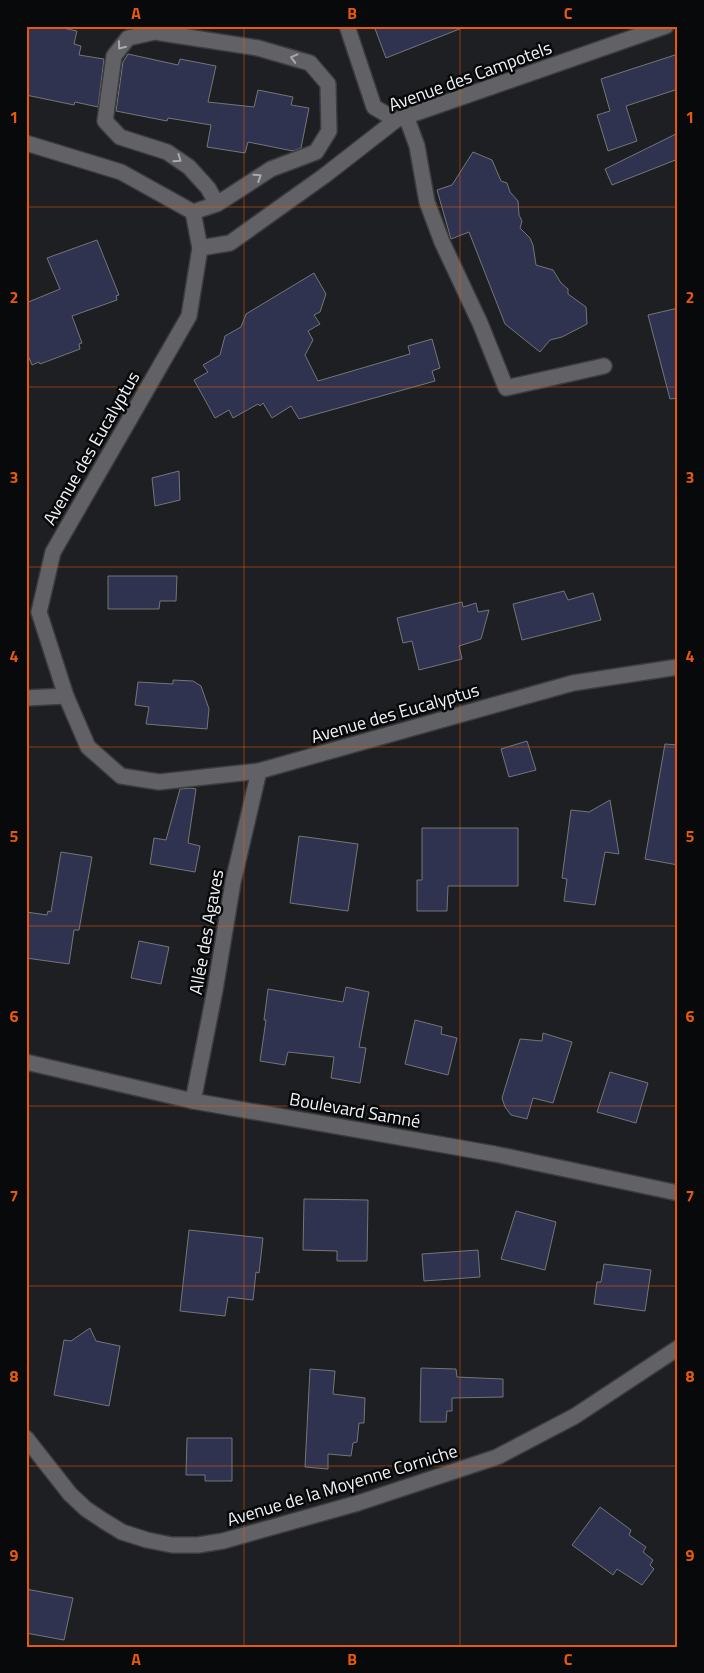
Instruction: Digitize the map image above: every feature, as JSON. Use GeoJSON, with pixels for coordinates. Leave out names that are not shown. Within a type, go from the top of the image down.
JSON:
{"type":"FeatureCollection","features":[{"type":"Feature","properties":{"kind":"street"},"geometry":{"type":"LineString","coordinates":[[347,26],[374,107],[401,118],[417,146],[427,202],[442,242],[480,323],[506,388],[604,366]]}},
{"type":"Feature","properties":{"kind":"street","name":"Avenue des Campotels"},"geometry":{"type":"LineString","coordinates":[[200,248],[230,243],[401,118],[666,26]]}},
{"type":"Feature","properties":{"kind":"street"},"geometry":{"type":"LineString","coordinates":[[26,143],[121,172],[192,212],[217,204],[271,169],[316,152],[329,131],[328,84],[310,63],[258,48],[155,32],[128,38],[114,56],[105,121],[120,137],[167,152],[189,167],[208,188],[217,204]]}},
{"type":"Feature","properties":{"kind":"street","name":"Avenue des Eucalyptus"},"geometry":{"type":"LineString","coordinates":[[192,212],[200,248],[189,316],[53,552],[39,612],[66,696],[88,747],[121,776],[159,782],[259,771],[573,683],[678,667]]}},
{"type":"Feature","properties":{"kind":"street"},"geometry":{"type":"LineString","coordinates":[[26,698],[66,696]]}},
{"type":"Feature","properties":{"kind":"street","name":"Allée des Agaves"},"geometry":{"type":"LineString","coordinates":[[192,1100],[215,990],[233,882],[259,771]]}},
{"type":"Feature","properties":{"kind":"street","name":"Boulevard Samné"},"geometry":{"type":"LineString","coordinates":[[26,1062],[192,1100],[495,1154],[678,1192]]}},
{"type":"Feature","properties":{"kind":"street","name":"Avenue de la Moyenne Corniche"},"geometry":{"type":"LineString","coordinates":[[26,1438],[70,1494],[86,1509],[104,1521],[122,1532],[147,1540],[172,1545],[198,1545],[223,1541],[358,1503],[497,1457],[575,1416],[678,1348]]}},
{"type":"Feature","properties":{"kind":"building"},"geometry":{"type":"Polygon","coordinates":[[[26,26],[53,26],[77,31],[74,44],[81,46],[79,55],[104,59],[98,107],[75,102],[74,105],[26,95],[26,26]]]}},
{"type":"Feature","properties":{"kind":"building"},"geometry":{"type":"Polygon","coordinates":[[[374,26],[461,26],[462,28],[386,58],[374,26]]]}},
{"type":"Feature","properties":{"kind":"building"},"geometry":{"type":"Polygon","coordinates":[[[128,54],[178,65],[180,59],[216,66],[208,102],[254,107],[258,90],[293,97],[291,105],[309,108],[301,148],[293,151],[248,142],[245,153],[207,147],[211,125],[168,118],[167,121],[116,111],[123,62],[128,54]]]}},
{"type":"Feature","properties":{"kind":"building"},"geometry":{"type":"Polygon","coordinates":[[[678,54],[678,89],[626,106],[637,141],[608,151],[597,115],[610,111],[601,79],[678,54]]]}},
{"type":"Feature","properties":{"kind":"building"},"geometry":{"type":"Polygon","coordinates":[[[678,133],[678,159],[612,185],[605,169],[678,133]]]}},
{"type":"Feature","properties":{"kind":"building"},"geometry":{"type":"Polygon","coordinates":[[[473,152],[492,160],[501,181],[507,183],[510,192],[518,201],[519,215],[522,221],[520,228],[530,238],[536,265],[553,270],[561,283],[568,289],[568,294],[586,307],[587,324],[562,337],[550,340],[540,352],[505,324],[469,232],[451,239],[437,190],[452,185],[473,152]]]}},
{"type":"Feature","properties":{"kind":"building"},"geometry":{"type":"Polygon","coordinates":[[[97,240],[119,295],[116,296],[117,300],[72,316],[82,343],[79,344],[80,349],[40,364],[39,362],[32,365],[26,351],[26,303],[60,289],[47,258],[97,240]]]}},
{"type":"Feature","properties":{"kind":"building"},"geometry":{"type":"Polygon","coordinates":[[[314,273],[326,294],[320,312],[314,315],[320,324],[308,331],[313,340],[305,355],[318,381],[410,354],[408,346],[432,339],[440,368],[432,371],[435,381],[299,419],[291,406],[272,418],[263,403],[233,418],[229,410],[215,418],[194,380],[208,372],[203,365],[220,355],[225,336],[241,327],[246,314],[314,273]]]}},
{"type":"Feature","properties":{"kind":"building"},"geometry":{"type":"Polygon","coordinates":[[[678,308],[678,398],[670,399],[648,315],[678,308]]]}},
{"type":"Feature","properties":{"kind":"building"},"geometry":{"type":"Polygon","coordinates":[[[179,471],[180,500],[155,506],[152,478],[179,471]]]}},
{"type":"Feature","properties":{"kind":"building"},"geometry":{"type":"Polygon","coordinates":[[[108,576],[177,576],[176,601],[160,601],[159,609],[108,609],[108,576]]]}},
{"type":"Feature","properties":{"kind":"building"},"geometry":{"type":"Polygon","coordinates":[[[564,591],[568,600],[593,593],[601,620],[522,640],[513,604],[564,591]]]}},
{"type":"Feature","properties":{"kind":"building"},"geometry":{"type":"Polygon","coordinates":[[[462,602],[463,607],[476,603],[478,612],[489,610],[481,639],[459,646],[462,659],[419,670],[412,641],[403,643],[397,618],[462,602]]]}},
{"type":"Feature","properties":{"kind":"building"},"geometry":{"type":"Polygon","coordinates":[[[173,680],[193,681],[201,686],[209,709],[207,729],[146,724],[149,707],[135,705],[138,682],[173,684],[173,680]]]}},
{"type":"Feature","properties":{"kind":"building"},"geometry":{"type":"Polygon","coordinates":[[[527,741],[536,770],[509,777],[501,749],[527,741]]]}},
{"type":"Feature","properties":{"kind":"building"},"geometry":{"type":"Polygon","coordinates":[[[665,744],[678,745],[678,865],[645,859],[665,744]]]}},
{"type":"Feature","properties":{"kind":"building"},"geometry":{"type":"Polygon","coordinates":[[[180,789],[196,789],[188,843],[200,846],[195,872],[150,864],[154,838],[166,840],[180,789]]]}},
{"type":"Feature","properties":{"kind":"building"},"geometry":{"type":"Polygon","coordinates":[[[610,800],[619,854],[605,852],[595,905],[564,901],[567,879],[562,878],[571,810],[589,812],[610,800]]]}},
{"type":"Feature","properties":{"kind":"building"},"geometry":{"type":"Polygon","coordinates":[[[422,828],[518,828],[518,886],[448,886],[447,911],[417,911],[417,880],[422,880],[422,828]]]}},
{"type":"Feature","properties":{"kind":"building"},"geometry":{"type":"Polygon","coordinates":[[[299,836],[358,844],[348,911],[290,903],[299,836]]]}},
{"type":"Feature","properties":{"kind":"building"},"geometry":{"type":"Polygon","coordinates":[[[61,852],[92,857],[79,930],[74,930],[69,964],[26,958],[26,912],[47,915],[48,911],[51,912],[61,852]]]}},
{"type":"Feature","properties":{"kind":"building"},"geometry":{"type":"Polygon","coordinates":[[[139,941],[169,947],[161,984],[131,978],[139,941]]]}},
{"type":"Feature","properties":{"kind":"building"},"geometry":{"type":"Polygon","coordinates":[[[346,987],[369,992],[359,1047],[366,1048],[360,1083],[331,1078],[334,1057],[288,1052],[285,1065],[260,1061],[268,989],[343,1002],[346,987]]]}},
{"type":"Feature","properties":{"kind":"building"},"geometry":{"type":"Polygon","coordinates":[[[415,1020],[442,1027],[441,1034],[457,1038],[448,1075],[405,1064],[415,1020]]]}},
{"type":"Feature","properties":{"kind":"building"},"geometry":{"type":"Polygon","coordinates":[[[543,1033],[572,1042],[553,1103],[533,1098],[527,1119],[511,1115],[505,1107],[502,1098],[520,1039],[542,1041],[543,1033]]]}},
{"type":"Feature","properties":{"kind":"building"},"geometry":{"type":"Polygon","coordinates":[[[610,1072],[648,1083],[636,1123],[597,1112],[610,1072]]]}},
{"type":"Feature","properties":{"kind":"building"},"geometry":{"type":"Polygon","coordinates":[[[304,1199],[368,1200],[367,1261],[337,1261],[337,1251],[303,1250],[304,1199]]]}},
{"type":"Feature","properties":{"kind":"building"},"geometry":{"type":"Polygon","coordinates":[[[516,1211],[556,1222],[545,1270],[501,1259],[516,1211]]]}},
{"type":"Feature","properties":{"kind":"building"},"geometry":{"type":"Polygon","coordinates":[[[189,1230],[263,1238],[259,1273],[256,1272],[253,1300],[228,1297],[225,1316],[180,1311],[189,1230]]]}},
{"type":"Feature","properties":{"kind":"building"},"geometry":{"type":"Polygon","coordinates":[[[478,1250],[480,1277],[424,1281],[422,1254],[478,1250]]]}},
{"type":"Feature","properties":{"kind":"building"},"geometry":{"type":"Polygon","coordinates":[[[604,1264],[651,1270],[645,1311],[594,1304],[597,1282],[601,1282],[604,1264]]]}},
{"type":"Feature","properties":{"kind":"building"},"geometry":{"type":"Polygon","coordinates":[[[90,1328],[96,1341],[120,1346],[109,1406],[54,1395],[64,1340],[71,1341],[90,1328]]]}},
{"type":"Feature","properties":{"kind":"building"},"geometry":{"type":"Polygon","coordinates":[[[421,1368],[456,1369],[457,1377],[503,1379],[503,1397],[452,1398],[452,1411],[447,1411],[446,1422],[420,1422],[421,1368]]]}},
{"type":"Feature","properties":{"kind":"building"},"geometry":{"type":"Polygon","coordinates":[[[310,1369],[335,1371],[333,1394],[365,1398],[364,1423],[359,1423],[357,1442],[353,1443],[351,1456],[328,1454],[328,1469],[305,1467],[310,1369]]]}},
{"type":"Feature","properties":{"kind":"building"},"geometry":{"type":"Polygon","coordinates":[[[187,1438],[232,1438],[232,1481],[205,1481],[205,1475],[186,1475],[187,1438]]]}},
{"type":"Feature","properties":{"kind":"building"},"geometry":{"type":"Polygon","coordinates":[[[600,1507],[631,1530],[629,1535],[646,1547],[643,1552],[653,1560],[650,1565],[654,1569],[642,1585],[617,1569],[613,1575],[572,1545],[600,1507]]]}},
{"type":"Feature","properties":{"kind":"building"},"geometry":{"type":"Polygon","coordinates":[[[26,1589],[73,1598],[64,1640],[26,1633],[26,1589]]]}}]}
